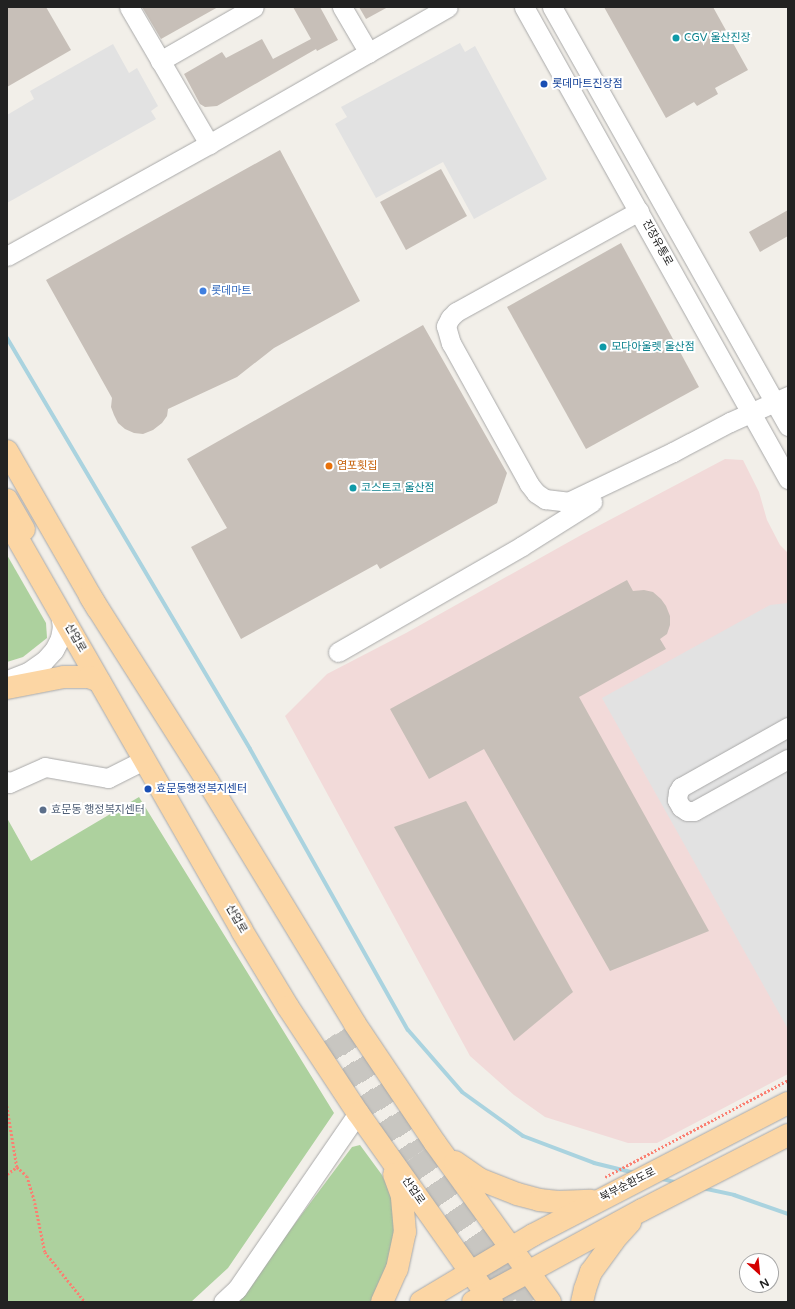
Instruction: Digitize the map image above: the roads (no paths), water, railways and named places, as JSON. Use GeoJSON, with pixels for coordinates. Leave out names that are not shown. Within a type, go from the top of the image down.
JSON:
{"type":"FeatureCollection","features":[{"type":"Feature","properties":{"kind":"main road","name":"산업로"},"geometry":{"type":"LineString","coordinates":[[7,451],[266,908],[334,1036],[250,917],[7,500]]}},
{"type":"Feature","properties":{"kind":"main road","name":"산업로"},"geometry":{"type":"LineString","coordinates":[[7,520],[246,938],[313,1047],[470,1272],[483,1299]]}},
{"type":"Feature","properties":{"kind":"main road","name":"산업로"},"geometry":{"type":"LineString","coordinates":[[90,596],[208,782],[343,1006],[435,1143],[550,1302]]}},
{"type":"Feature","properties":{"kind":"main road"},"geometry":{"type":"LineString","coordinates":[[7,688],[77,676],[89,677],[99,681]]}},
{"type":"Feature","properties":{"kind":"main road","name":"북부순환도로"},"geometry":{"type":"LineString","coordinates":[[421,1302],[606,1189],[676,1160],[788,1103]]}},
{"type":"Feature","properties":{"kind":"main road"},"geometry":{"type":"LineString","coordinates":[[483,1299],[528,1271],[722,1168],[788,1135]]}},
{"type":"Feature","properties":{"kind":"main road"},"geometry":{"type":"LineString","coordinates":[[435,1143],[462,1169],[479,1179],[539,1200],[580,1202],[606,1189]]}},
{"type":"Feature","properties":{"kind":"main road"},"geometry":{"type":"LineString","coordinates":[[382,1302],[397,1269],[405,1232],[402,1196],[385,1151]]}},
{"type":"Feature","properties":{"kind":"main road"},"geometry":{"type":"LineString","coordinates":[[582,1302],[591,1272],[600,1257],[614,1240],[648,1207]]}},
{"type":"Feature","properties":{"kind":"street"},"geometry":{"type":"LineString","coordinates":[[129,7],[209,144]]}},
{"type":"Feature","properties":{"kind":"street"},"geometry":{"type":"LineString","coordinates":[[160,61],[254,7]]}},
{"type":"Feature","properties":{"kind":"street"},"geometry":{"type":"LineString","coordinates":[[342,7],[369,52]]}},
{"type":"Feature","properties":{"kind":"street"},"geometry":{"type":"LineString","coordinates":[[10,256],[448,7]]}},
{"type":"Feature","properties":{"kind":"street","name":"진장유통로"},"geometry":{"type":"LineString","coordinates":[[524,7],[788,479]]}},
{"type":"Feature","properties":{"kind":"street"},"geometry":{"type":"LineString","coordinates":[[552,7],[781,399],[788,426]]}},
{"type":"Feature","properties":{"kind":"street"},"geometry":{"type":"LineString","coordinates":[[639,211],[456,312],[450,318],[446,326],[447,334],[529,484],[536,493],[544,499],[554,502],[568,502],[673,452],[751,412],[781,399]]}},
{"type":"Feature","properties":{"kind":"street"},"geometry":{"type":"LineString","coordinates":[[338,652],[522,546],[673,452]]}},
{"type":"Feature","properties":{"kind":"street"},"geometry":{"type":"LineString","coordinates":[[7,680],[28,672],[44,661],[54,650],[60,638],[62,628],[60,613]]}},
{"type":"Feature","properties":{"kind":"street"},"geometry":{"type":"LineString","coordinates":[[788,727],[681,787],[678,792],[678,800],[681,807],[688,811],[694,811],[788,759]]}},
{"type":"Feature","properties":{"kind":"street"},"geometry":{"type":"LineString","coordinates":[[7,781],[9,783],[46,767],[108,778],[144,760]]}},
{"type":"Feature","properties":{"kind":"street"},"geometry":{"type":"LineString","coordinates":[[224,1302],[237,1289],[358,1113]]}},
{"type":"Feature","properties":{"kind":"waterway"},"geometry":{"type":"LineString","coordinates":[[7,338],[250,749],[408,1030],[462,1092],[523,1136],[594,1163],[635,1173]]}},
{"type":"Feature","properties":{"kind":"waterway"},"geometry":{"type":"LineString","coordinates":[[659,1178],[678,1183]]}},
{"type":"Feature","properties":{"kind":"waterway"},"geometry":{"type":"LineString","coordinates":[[702,1188],[734,1195],[788,1214]]}},
{"type":"Feature","properties":{"kind":"tunnel"},"geometry":{"type":"LineString","coordinates":[[341,1031],[422,1151],[531,1302]]}},
{"type":"Feature","properties":{"kind":"tunnel"},"geometry":{"type":"LineString","coordinates":[[326,1040],[409,1160],[511,1302]]}},
{"type":"Feature","properties":{"kind":"place","name":"CGV 울산진장"},"geometry":{"type":"Point","coordinates":[676,38]}},
{"type":"Feature","properties":{"kind":"place","name":"롯데마트진장점"},"geometry":{"type":"Point","coordinates":[544,84]}},
{"type":"Feature","properties":{"kind":"place","name":"롯데마트"},"geometry":{"type":"Point","coordinates":[203,291]}},
{"type":"Feature","properties":{"kind":"place","name":"모다아울렛 울산점"},"geometry":{"type":"Point","coordinates":[603,347]}},
{"type":"Feature","properties":{"kind":"place","name":"염포횟집"},"geometry":{"type":"Point","coordinates":[329,466]}},
{"type":"Feature","properties":{"kind":"place","name":"코스트코 울산점"},"geometry":{"type":"Point","coordinates":[353,488]}},
{"type":"Feature","properties":{"kind":"place","name":"효문동행정복지센터"},"geometry":{"type":"Point","coordinates":[148,789]}},
{"type":"Feature","properties":{"kind":"place","name":"효문동 행정복지센터"},"geometry":{"type":"Point","coordinates":[43,810]}}]}
